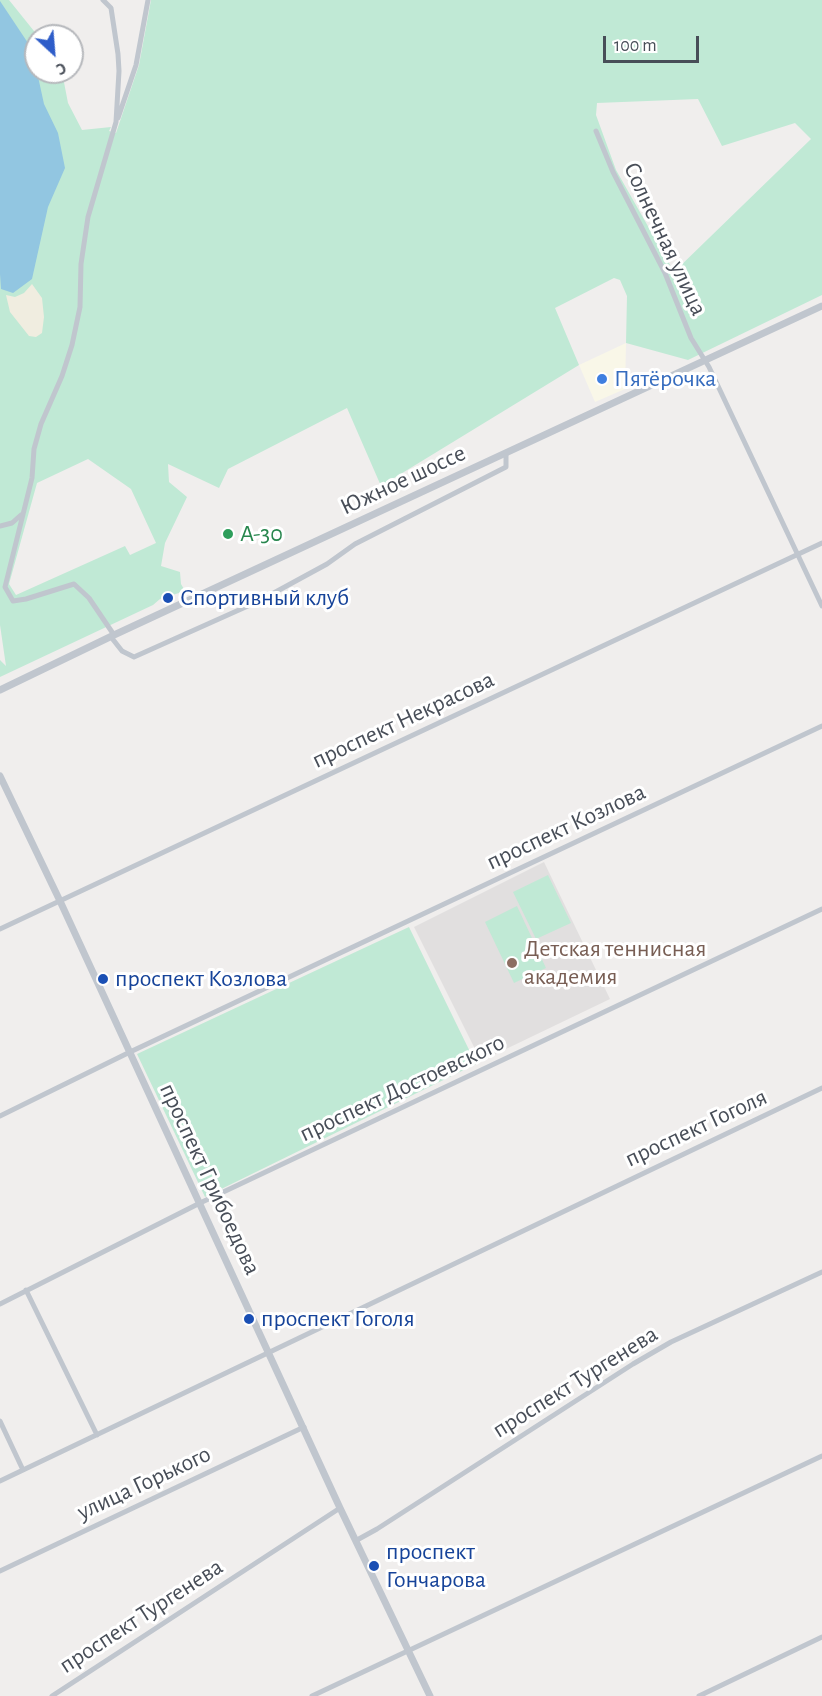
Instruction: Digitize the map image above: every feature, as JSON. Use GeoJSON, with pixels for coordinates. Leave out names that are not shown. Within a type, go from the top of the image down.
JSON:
{"type":"FeatureCollection","features":[{"type":"Feature","properties":{"kind":"street"},"geometry":{"type":"LineString","coordinates":[[104,0],[111,8],[118,54],[116,122]]}},
{"type":"Feature","properties":{"kind":"street"},"geometry":{"type":"LineString","coordinates":[[148,0],[136,65],[116,122],[88,218],[81,264],[80,307],[72,345],[62,376],[41,424],[34,449],[32,478],[4,587],[13,601],[74,584],[89,598],[122,651],[134,657],[259,602],[327,564],[355,544],[506,467],[506,454]]}},
{"type":"Feature","properties":{"kind":"street","name":"Солнечная улица"},"geometry":{"type":"LineString","coordinates":[[596,131],[613,172],[665,273],[691,338],[705,360],[822,606]]}},
{"type":"Feature","properties":{"kind":"street","name":"Южное шоссе"},"geometry":{"type":"LineString","coordinates":[[0,690],[822,306]]}},
{"type":"Feature","properties":{"kind":"street"},"geometry":{"type":"LineString","coordinates":[[0,526],[12,523],[22,514]]}},
{"type":"Feature","properties":{"kind":"street","name":"проспект Некрасова"},"geometry":{"type":"LineString","coordinates":[[0,929],[822,543]]}},
{"type":"Feature","properties":{"kind":"street","name":"проспект Козлова"},"geometry":{"type":"LineString","coordinates":[[0,1116],[130,1052],[822,726]]}},
{"type":"Feature","properties":{"kind":"street","name":"проспект Грибоедова"},"geometry":{"type":"LineString","coordinates":[[0,776],[340,1508],[430,1696]]}},
{"type":"Feature","properties":{"kind":"street","name":"проспект Достоевского"},"geometry":{"type":"LineString","coordinates":[[0,1304],[200,1203],[822,909]]}},
{"type":"Feature","properties":{"kind":"street","name":"проспект Гоголя"},"geometry":{"type":"LineString","coordinates":[[0,1481],[822,1088]]}},
{"type":"Feature","properties":{"kind":"street","name":"проспект Тургенева"},"geometry":{"type":"LineString","coordinates":[[357,1540],[671,1342],[822,1272]]}},
{"type":"Feature","properties":{"kind":"street"},"geometry":{"type":"LineString","coordinates":[[26,1290],[97,1435]]}},
{"type":"Feature","properties":{"kind":"street"},"geometry":{"type":"LineString","coordinates":[[0,1420],[23,1470]]}},
{"type":"Feature","properties":{"kind":"street","name":"улица Горького"},"geometry":{"type":"LineString","coordinates":[[0,1571],[304,1428]]}},
{"type":"Feature","properties":{"kind":"street"},"geometry":{"type":"LineString","coordinates":[[312,1696],[822,1456]]}},
{"type":"Feature","properties":{"kind":"street","name":"проспект Тургенева"},"geometry":{"type":"LineString","coordinates":[[52,1696],[340,1508]]}},
{"type":"Feature","properties":{"kind":"street"},"geometry":{"type":"LineString","coordinates":[[699,1696],[822,1637]]}},
{"type":"Feature","properties":{"kind":"shaded area"},"geometry":{"type":"Polygon","coordinates":[[[626,343],[625,389],[595,402],[579,365],[626,343]]]}},
{"type":"Feature","properties":{"kind":"shaded area","name":"Детская теннисная академия"},"geometry":{"type":"Polygon","coordinates":[[[544,862],[610,999],[481,1061],[414,927],[544,862]]]}},
{"type":"Feature","properties":{"kind":"green space"},"geometry":{"type":"Polygon","coordinates":[[[0,0],[9,0],[28,24],[24,24],[24,84],[64,84],[68,103],[82,130],[111,127],[109,131],[116,133],[139,65],[151,0],[822,0],[822,295],[688,360],[626,343],[627,296],[620,280],[614,278],[555,308],[579,365],[381,486],[347,408],[228,469],[219,488],[168,464],[169,482],[187,497],[165,543],[161,566],[180,572],[181,584],[185,591],[160,599],[153,605],[0,677],[0,660],[6,666],[0,625],[0,0]],[[698,99],[597,103],[596,115],[616,170],[674,272],[811,139],[795,123],[722,146],[698,99]],[[88,459],[37,483],[9,584],[16,595],[125,546],[130,555],[156,543],[131,489],[88,459]]]}},
{"type":"Feature","properties":{"kind":"green space"},"geometry":{"type":"Polygon","coordinates":[[[548,875],[571,923],[536,939],[513,892],[548,875]]]}},
{"type":"Feature","properties":{"kind":"green space"},"geometry":{"type":"Polygon","coordinates":[[[517,906],[546,968],[514,983],[485,922],[517,906]]]}},
{"type":"Feature","properties":{"kind":"green space"},"geometry":{"type":"Polygon","coordinates":[[[409,927],[476,1064],[205,1197],[137,1054],[409,927]]]}},
{"type":"Feature","properties":{"kind":"sand"},"geometry":{"type":"Polygon","coordinates":[[[32,284],[42,298],[44,317],[42,333],[36,337],[29,336],[10,312],[6,295],[15,297],[24,293],[32,284]]]}},
{"type":"Feature","properties":{"kind":"water"},"geometry":{"type":"Polygon","coordinates":[[[0,1],[24,37],[24,84],[40,84],[44,104],[58,133],[65,168],[48,207],[32,279],[13,293],[1,289],[0,1]]]}},
{"type":"Feature","properties":{"kind":"place","name":"Пятёрочка"},"geometry":{"type":"Point","coordinates":[602,379]}},
{"type":"Feature","properties":{"kind":"place","name":"А-30"},"geometry":{"type":"Point","coordinates":[228,534]}},
{"type":"Feature","properties":{"kind":"place","name":"Спортивный клуб"},"geometry":{"type":"Point","coordinates":[168,598]}},
{"type":"Feature","properties":{"kind":"place","name":"Детская теннисная академия"},"geometry":{"type":"Point","coordinates":[512,963]}},
{"type":"Feature","properties":{"kind":"place","name":"проспект Козлова"},"geometry":{"type":"Point","coordinates":[103,979]}},
{"type":"Feature","properties":{"kind":"place","name":"проспект Гоголя"},"geometry":{"type":"Point","coordinates":[249,1319]}},
{"type":"Feature","properties":{"kind":"place","name":"проспект Гончарова"},"geometry":{"type":"Point","coordinates":[374,1566]}}]}
